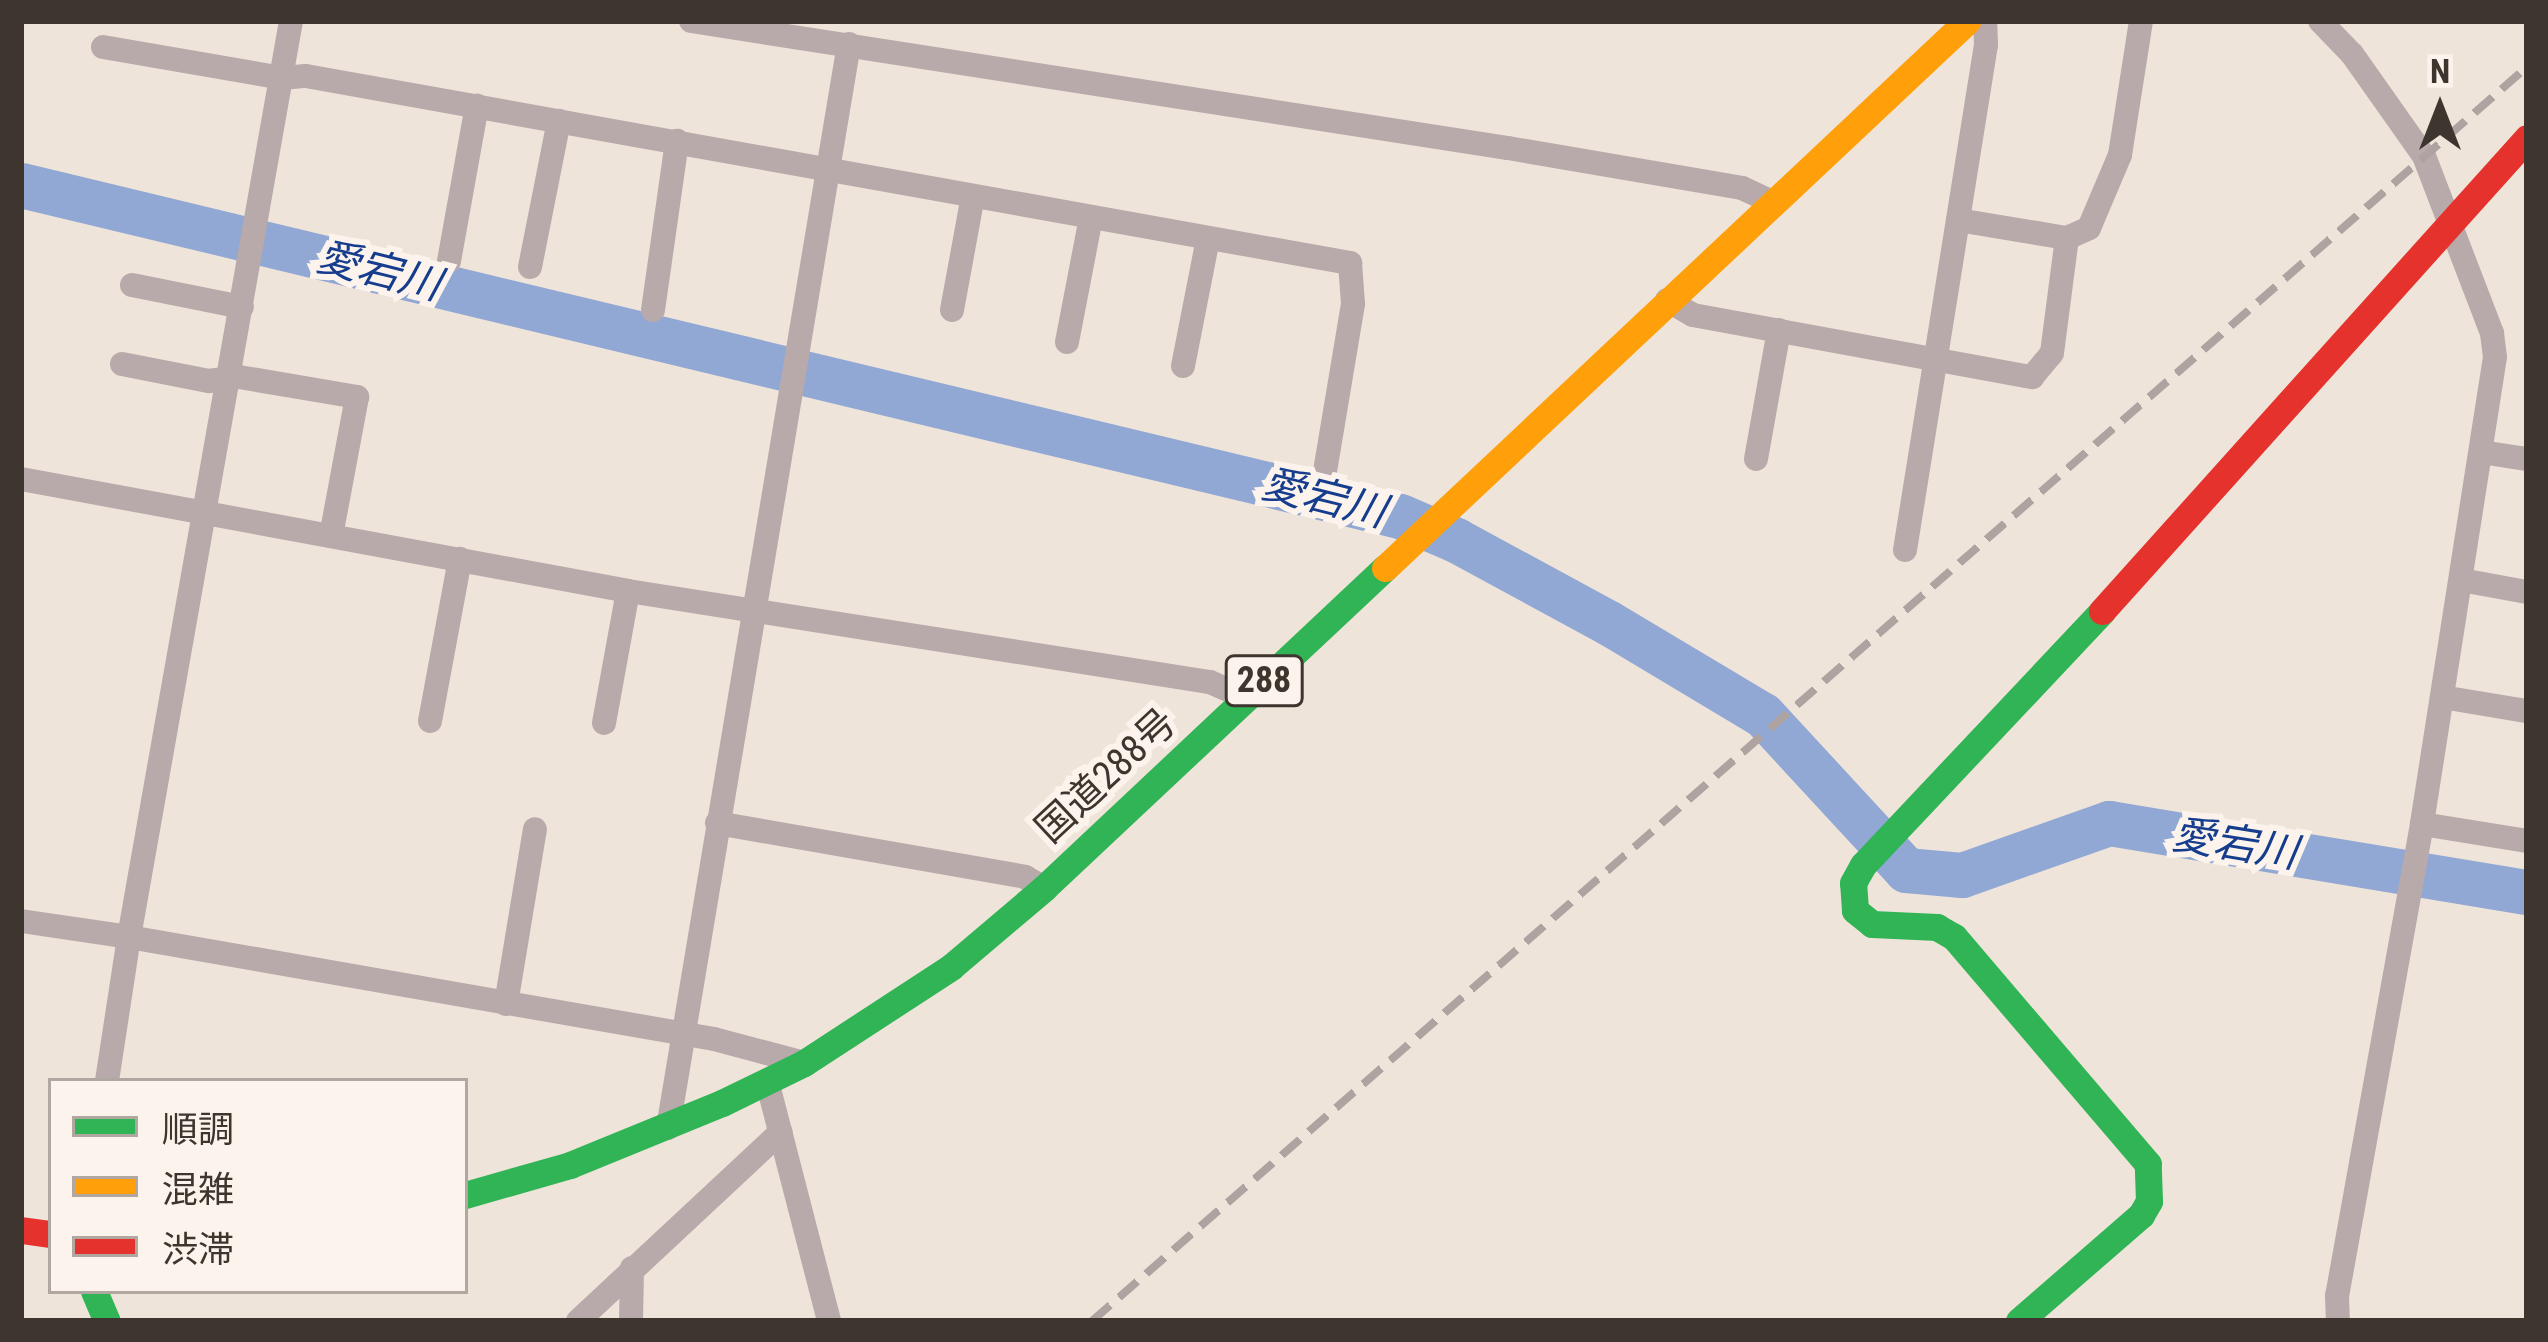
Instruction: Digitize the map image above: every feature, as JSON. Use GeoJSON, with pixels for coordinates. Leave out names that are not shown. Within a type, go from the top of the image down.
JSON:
{"type":"FeatureCollection","features":[{"type":"Feature","properties":{"kind":"main road","name":"国道288号"},"geometry":{"type":"LineString","coordinates":[[468,1194],[570,1165],[668,1128],[803,1063],[920,990],[1044,888],[1967,21]]}},
{"type":"Feature","properties":{"kind":"main road"},"geometry":{"type":"LineString","coordinates":[[2019,1321],[2141,1215],[2149,1201],[2148,1164],[1954,937],[1928,926],[1872,924],[1856,910],[1853,883],[1863,865],[2027,696],[2527,138]]}},
{"type":"Feature","properties":{"kind":"street"},"geometry":{"type":"LineString","coordinates":[[106,1078],[201,514],[291,21]]}},
{"type":"Feature","properties":{"kind":"street"},"geometry":{"type":"LineString","coordinates":[[691,21],[1508,148],[1742,188],[1772,202]]}},
{"type":"Feature","properties":{"kind":"street"},"geometry":{"type":"LineString","coordinates":[[1905,550],[1985,21]]}},
{"type":"Feature","properties":{"kind":"street"},"geometry":{"type":"LineString","coordinates":[[1958,220],[2067,238],[2097,218],[2120,155],[2141,21]]}},
{"type":"Feature","properties":{"kind":"street"},"geometry":{"type":"LineString","coordinates":[[2320,21],[2352,54],[2424,156],[2495,348],[2422,824],[2337,1296],[2338,1321]]}},
{"type":"Feature","properties":{"kind":"street"},"geometry":{"type":"LineString","coordinates":[[668,1128],[680,1034],[757,611],[849,44]]}},
{"type":"Feature","properties":{"kind":"street"},"geometry":{"type":"LineString","coordinates":[[104,47],[282,78],[306,76],[1349,263],[1353,304],[1323,484]]}},
{"type":"Feature","properties":{"kind":"street"},"geometry":{"type":"LineString","coordinates":[[449,261],[477,106]]}},
{"type":"Feature","properties":{"kind":"street"},"geometry":{"type":"LineString","coordinates":[[530,268],[560,121]]}},
{"type":"Feature","properties":{"kind":"street"},"geometry":{"type":"LineString","coordinates":[[653,310],[677,141]]}},
{"type":"Feature","properties":{"kind":"street"},"geometry":{"type":"LineString","coordinates":[[952,310],[973,196]]}},
{"type":"Feature","properties":{"kind":"street"},"geometry":{"type":"LineString","coordinates":[[1066,342],[1091,217]]}},
{"type":"Feature","properties":{"kind":"street"},"geometry":{"type":"LineString","coordinates":[[1183,366],[1208,238]]}},
{"type":"Feature","properties":{"kind":"street"},"geometry":{"type":"LineString","coordinates":[[1667,300],[1693,314],[2022,377],[2040,372],[2052,353],[2067,238]]}},
{"type":"Feature","properties":{"kind":"street"},"geometry":{"type":"LineString","coordinates":[[132,285],[242,308]]}},
{"type":"Feature","properties":{"kind":"street"},"geometry":{"type":"LineString","coordinates":[[1756,459],[1779,330]]}},
{"type":"Feature","properties":{"kind":"street"},"geometry":{"type":"LineString","coordinates":[[122,364],[209,381],[239,376],[357,398],[331,536]]}},
{"type":"Feature","properties":{"kind":"street"},"geometry":{"type":"LineString","coordinates":[[2481,452],[2527,459]]}},
{"type":"Feature","properties":{"kind":"street"},"geometry":{"type":"LineString","coordinates":[[21,478],[628,591],[1210,682],[1246,698]]}},
{"type":"Feature","properties":{"kind":"street"},"geometry":{"type":"LineString","coordinates":[[430,721],[460,559]]}},
{"type":"Feature","properties":{"kind":"street"},"geometry":{"type":"LineString","coordinates":[[2461,580],[2527,592]]}},
{"type":"Feature","properties":{"kind":"street"},"geometry":{"type":"LineString","coordinates":[[604,723],[628,591]]}},
{"type":"Feature","properties":{"kind":"street"},"geometry":{"type":"LineString","coordinates":[[2442,697],[2527,711]]}},
{"type":"Feature","properties":{"kind":"street"},"geometry":{"type":"LineString","coordinates":[[717,824],[1025,877],[1044,888]]}},
{"type":"Feature","properties":{"kind":"street"},"geometry":{"type":"LineString","coordinates":[[2422,824],[2527,841]]}},
{"type":"Feature","properties":{"kind":"street"},"geometry":{"type":"LineString","coordinates":[[506,1004],[535,829]]}},
{"type":"Feature","properties":{"kind":"street"},"geometry":{"type":"LineString","coordinates":[[21,921],[680,1034],[776,1052],[803,1063]]}},
{"type":"Feature","properties":{"kind":"street"},"geometry":{"type":"LineString","coordinates":[[767,1081],[829,1321]]}},
{"type":"Feature","properties":{"kind":"street"},"geometry":{"type":"LineString","coordinates":[[578,1321],[781,1132]]}},
{"type":"Feature","properties":{"kind":"street"},"geometry":{"type":"LineString","coordinates":[[631,1321],[632,1268]]}},
{"type":"Feature","properties":{"kind":"waterway","name":"愛宕川"},"geometry":{"type":"LineString","coordinates":[[21,185],[1400,516],[1456,540],[1609,623],[1763,715],[1906,870],[1962,875],[2109,823],[2527,892]]}},
{"type":"Feature","properties":{"kind":"railway"},"geometry":{"type":"LineString","coordinates":[[1092,1321],[2527,67]]}},
{"type":"Feature","properties":{"kind":"traffic: fast"},"geometry":{"type":"LineString","coordinates":[[468,1194],[570,1165],[722,1103],[804,1063],[951,967],[1044,888],[1385,568]]}},
{"type":"Feature","properties":{"kind":"traffic: fast"},"geometry":{"type":"LineString","coordinates":[[2019,1321],[2141,1215],[2149,1201],[2148,1164],[1954,937],[1937,927],[1872,924],[1855,910],[1853,883],[1863,865],[2102,611]]}},
{"type":"Feature","properties":{"kind":"traffic: fast"},"geometry":{"type":"LineString","coordinates":[[95,1294],[107,1321]]}},
{"type":"Feature","properties":{"kind":"traffic: slow"},"geometry":{"type":"LineString","coordinates":[[1385,568],[1967,21]]}},
{"type":"Feature","properties":{"kind":"traffic: jam"},"geometry":{"type":"LineString","coordinates":[[2102,611],[2527,138]]}},
{"type":"Feature","properties":{"kind":"traffic: jam"},"geometry":{"type":"LineString","coordinates":[[21,1230],[48,1234]]}}]}
